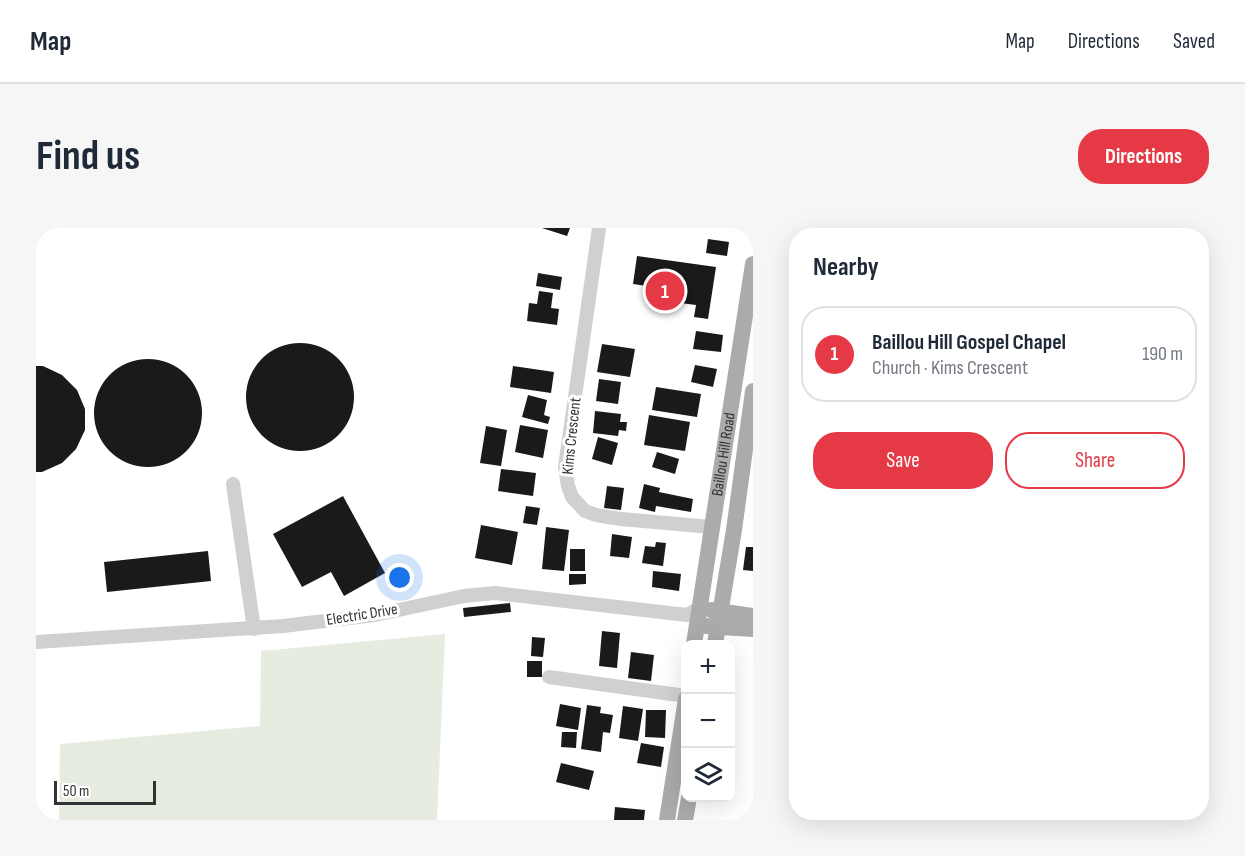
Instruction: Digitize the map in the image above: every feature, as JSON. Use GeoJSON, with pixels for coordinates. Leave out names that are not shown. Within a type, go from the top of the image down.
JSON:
{"type":"FeatureCollection","features":[{"type":"Feature","properties":{"kind":"main road","name":"Baillou Hill Road"},"geometry":{"type":"LineString","coordinates":[[694,640],[694,616],[711,527],[753,264]]}},
{"type":"Feature","properties":{"kind":"main road","name":"Baillou Hill Road"},"geometry":{"type":"LineString","coordinates":[[716,640],[753,391]]}},
{"type":"Feature","properties":{"kind":"main road"},"geometry":{"type":"LineString","coordinates":[[719,619],[753,615]]}},
{"type":"Feature","properties":{"kind":"main road"},"geometry":{"type":"LineString","coordinates":[[694,616],[719,619],[753,629]]}},
{"type":"Feature","properties":{"kind":"main road"},"geometry":{"type":"LineString","coordinates":[[667,820],[681,729]]}},
{"type":"Feature","properties":{"kind":"main road"},"geometry":{"type":"LineString","coordinates":[[685,820],[688,802]]}},
{"type":"Feature","properties":{"kind":"street","name":"Kims Crescent"},"geometry":{"type":"LineString","coordinates":[[599,228],[566,467],[572,497],[585,511],[596,515],[711,527]]}},
{"type":"Feature","properties":{"kind":"street"},"geometry":{"type":"LineString","coordinates":[[233,484],[254,628]]}},
{"type":"Feature","properties":{"kind":"street","name":"Electric Drive"},"geometry":{"type":"LineString","coordinates":[[36,642],[283,627],[375,615],[464,596],[495,593],[694,616]]}},
{"type":"Feature","properties":{"kind":"street"},"geometry":{"type":"LineString","coordinates":[[549,677],[681,696]]}},
{"type":"Feature","properties":{"kind":"shaded area"},"geometry":{"type":"Polygon","coordinates":[[[445,634],[437,820],[59,820],[60,744],[260,726],[261,651],[445,634]]]}},
{"type":"Feature","properties":{"kind":"building"},"geometry":{"type":"Polygon","coordinates":[[[542,228],[570,228],[567,236],[542,228]]]}},
{"type":"Feature","properties":{"kind":"building"},"geometry":{"type":"Polygon","coordinates":[[[708,239],[729,242],[727,256],[706,253],[708,239]]]}},
{"type":"Feature","properties":{"kind":"building"},"geometry":{"type":"Polygon","coordinates":[[[637,256],[716,267],[708,319],[694,317],[696,305],[680,303],[682,291],[633,284],[637,256]]]}},
{"type":"Feature","properties":{"kind":"building"},"geometry":{"type":"Polygon","coordinates":[[[538,273],[562,277],[560,290],[536,286],[538,273]]]}},
{"type":"Feature","properties":{"kind":"building"},"geometry":{"type":"Polygon","coordinates":[[[539,291],[553,293],[551,308],[559,309],[557,325],[527,321],[529,303],[537,304],[539,291]]]}},
{"type":"Feature","properties":{"kind":"building"},"geometry":{"type":"Polygon","coordinates":[[[696,331],[723,335],[721,352],[693,349],[696,331]]]}},
{"type":"Feature","properties":{"kind":"building"},"geometry":{"type":"Polygon","coordinates":[[[300,343],[321,347],[338,359],[350,376],[354,397],[350,418],[338,435],[321,447],[300,451],[279,447],[262,435],[250,418],[246,397],[250,376],[262,359],[279,347],[300,343]]]}},
{"type":"Feature","properties":{"kind":"building"},"geometry":{"type":"Polygon","coordinates":[[[602,344],[635,349],[630,377],[597,372],[602,344]]]}},
{"type":"Feature","properties":{"kind":"building"},"geometry":{"type":"Polygon","coordinates":[[[148,359],[169,363],[186,375],[198,392],[202,413],[198,434],[186,451],[169,463],[148,467],[127,463],[110,451],[98,434],[94,413],[98,392],[110,375],[127,363],[148,359]]]}},
{"type":"Feature","properties":{"kind":"building"},"geometry":{"type":"Polygon","coordinates":[[[695,365],[717,369],[713,387],[691,382],[695,365]]]}},
{"type":"Feature","properties":{"kind":"building"},"geometry":{"type":"Polygon","coordinates":[[[36,366],[43,366],[62,375],[77,390],[85,409],[85,430],[76,449],[62,463],[42,472],[36,472],[36,366]]]}},
{"type":"Feature","properties":{"kind":"building"},"geometry":{"type":"Polygon","coordinates":[[[513,366],[554,372],[551,393],[510,387],[513,366]]]}},
{"type":"Feature","properties":{"kind":"building"},"geometry":{"type":"Polygon","coordinates":[[[599,379],[621,382],[618,404],[596,401],[599,379]]]}},
{"type":"Feature","properties":{"kind":"building"},"geometry":{"type":"Polygon","coordinates":[[[656,387],[701,394],[697,417],[652,410],[656,387]]]}},
{"type":"Feature","properties":{"kind":"building"},"geometry":{"type":"Polygon","coordinates":[[[528,395],[547,400],[544,415],[550,417],[548,424],[522,417],[528,395]]]}},
{"type":"Feature","properties":{"kind":"building"},"geometry":{"type":"Polygon","coordinates":[[[595,411],[621,414],[620,422],[627,422],[626,431],[619,430],[618,436],[593,433],[595,411]]]}},
{"type":"Feature","properties":{"kind":"building"},"geometry":{"type":"Polygon","coordinates":[[[649,415],[690,422],[685,451],[644,445],[649,415]]]}},
{"type":"Feature","properties":{"kind":"building"},"geometry":{"type":"Polygon","coordinates":[[[520,425],[548,430],[543,458],[515,452],[520,425]]]}},
{"type":"Feature","properties":{"kind":"building"},"geometry":{"type":"Polygon","coordinates":[[[486,426],[507,430],[501,466],[480,463],[486,426]]]}},
{"type":"Feature","properties":{"kind":"building"},"geometry":{"type":"Polygon","coordinates":[[[598,437],[618,443],[612,465],[592,459],[598,437]]]}},
{"type":"Feature","properties":{"kind":"building"},"geometry":{"type":"Polygon","coordinates":[[[657,452],[679,459],[675,474],[652,467],[657,452]]]}},
{"type":"Feature","properties":{"kind":"building"},"geometry":{"type":"Polygon","coordinates":[[[501,469],[536,473],[533,496],[498,491],[501,469]]]}},
{"type":"Feature","properties":{"kind":"building"},"geometry":{"type":"Polygon","coordinates":[[[644,484],[660,488],[659,492],[693,499],[691,512],[656,506],[655,512],[639,508],[644,484]]]}},
{"type":"Feature","properties":{"kind":"building"},"geometry":{"type":"Polygon","coordinates":[[[607,486],[624,488],[621,510],[604,508],[607,486]]]}},
{"type":"Feature","properties":{"kind":"building"},"geometry":{"type":"Polygon","coordinates":[[[343,496],[385,573],[344,596],[331,572],[302,587],[273,534],[343,496]]]}},
{"type":"Feature","properties":{"kind":"building"},"geometry":{"type":"Polygon","coordinates":[[[526,506],[540,508],[537,525],[523,523],[526,506]]]}},
{"type":"Feature","properties":{"kind":"building"},"geometry":{"type":"Polygon","coordinates":[[[481,525],[518,532],[512,565],[475,558],[481,525]]]}},
{"type":"Feature","properties":{"kind":"building"},"geometry":{"type":"Polygon","coordinates":[[[546,527],[569,530],[564,571],[542,569],[546,527]]]}},
{"type":"Feature","properties":{"kind":"building"},"geometry":{"type":"Polygon","coordinates":[[[612,534],[632,537],[629,558],[610,556],[612,534]]]}},
{"type":"Feature","properties":{"kind":"building"},"geometry":{"type":"Polygon","coordinates":[[[656,542],[666,543],[663,566],[642,563],[645,546],[655,547],[656,542]]]}},
{"type":"Feature","properties":{"kind":"building"},"geometry":{"type":"Polygon","coordinates":[[[746,547],[753,547],[753,571],[743,570],[746,547]]]}},
{"type":"Feature","properties":{"kind":"building"},"geometry":{"type":"Polygon","coordinates":[[[570,549],[585,549],[585,571],[570,571],[570,549]]]}},
{"type":"Feature","properties":{"kind":"building"},"geometry":{"type":"Polygon","coordinates":[[[208,551],[211,581],[107,592],[104,562],[208,551]]]}},
{"type":"Feature","properties":{"kind":"building"},"geometry":{"type":"Polygon","coordinates":[[[653,571],[681,574],[679,591],[652,587],[653,571]]]}},
{"type":"Feature","properties":{"kind":"building"},"geometry":{"type":"Polygon","coordinates":[[[569,574],[586,574],[586,584],[569,585],[569,574]]]}},
{"type":"Feature","properties":{"kind":"building"},"geometry":{"type":"Polygon","coordinates":[[[510,603],[511,612],[464,617],[463,608],[510,603]]]}},
{"type":"Feature","properties":{"kind":"building"},"geometry":{"type":"Polygon","coordinates":[[[602,631],[620,633],[617,668],[599,666],[602,631]]]}},
{"type":"Feature","properties":{"kind":"building"},"geometry":{"type":"Polygon","coordinates":[[[532,637],[545,638],[543,657],[531,656],[532,637]]]}},
{"type":"Feature","properties":{"kind":"building"},"geometry":{"type":"Polygon","coordinates":[[[631,652],[654,655],[651,681],[628,678],[631,652]]]}},
{"type":"Feature","properties":{"kind":"building"},"geometry":{"type":"Polygon","coordinates":[[[527,661],[542,661],[542,677],[527,677],[527,661]]]}},
{"type":"Feature","properties":{"kind":"building"},"geometry":{"type":"Polygon","coordinates":[[[560,704],[581,708],[578,730],[556,726],[560,704]]]}},
{"type":"Feature","properties":{"kind":"building"},"geometry":{"type":"Polygon","coordinates":[[[587,705],[601,707],[600,713],[613,715],[610,733],[603,732],[601,752],[581,749],[587,705]]]}},
{"type":"Feature","properties":{"kind":"building"},"geometry":{"type":"Polygon","coordinates":[[[623,706],[643,709],[638,741],[619,738],[623,706]]]}},
{"type":"Feature","properties":{"kind":"building"},"geometry":{"type":"Polygon","coordinates":[[[646,710],[666,710],[665,738],[645,737],[646,710]]]}},
{"type":"Feature","properties":{"kind":"building"},"geometry":{"type":"Polygon","coordinates":[[[562,732],[577,732],[576,748],[561,747],[562,732]]]}},
{"type":"Feature","properties":{"kind":"building"},"geometry":{"type":"Polygon","coordinates":[[[641,743],[664,747],[661,767],[637,763],[641,743]]]}},
{"type":"Feature","properties":{"kind":"building"},"geometry":{"type":"Polygon","coordinates":[[[561,763],[594,771],[589,790],[556,782],[561,763]]]}},
{"type":"Feature","properties":{"kind":"building"},"geometry":{"type":"Polygon","coordinates":[[[615,807],[645,810],[644,820],[614,820],[615,807]]]}},
{"type":"Feature","properties":{"kind":"place","name":"Baillou Hill Gospel Chapel"},"geometry":{"type":"Point","coordinates":[665,291]}}]}
